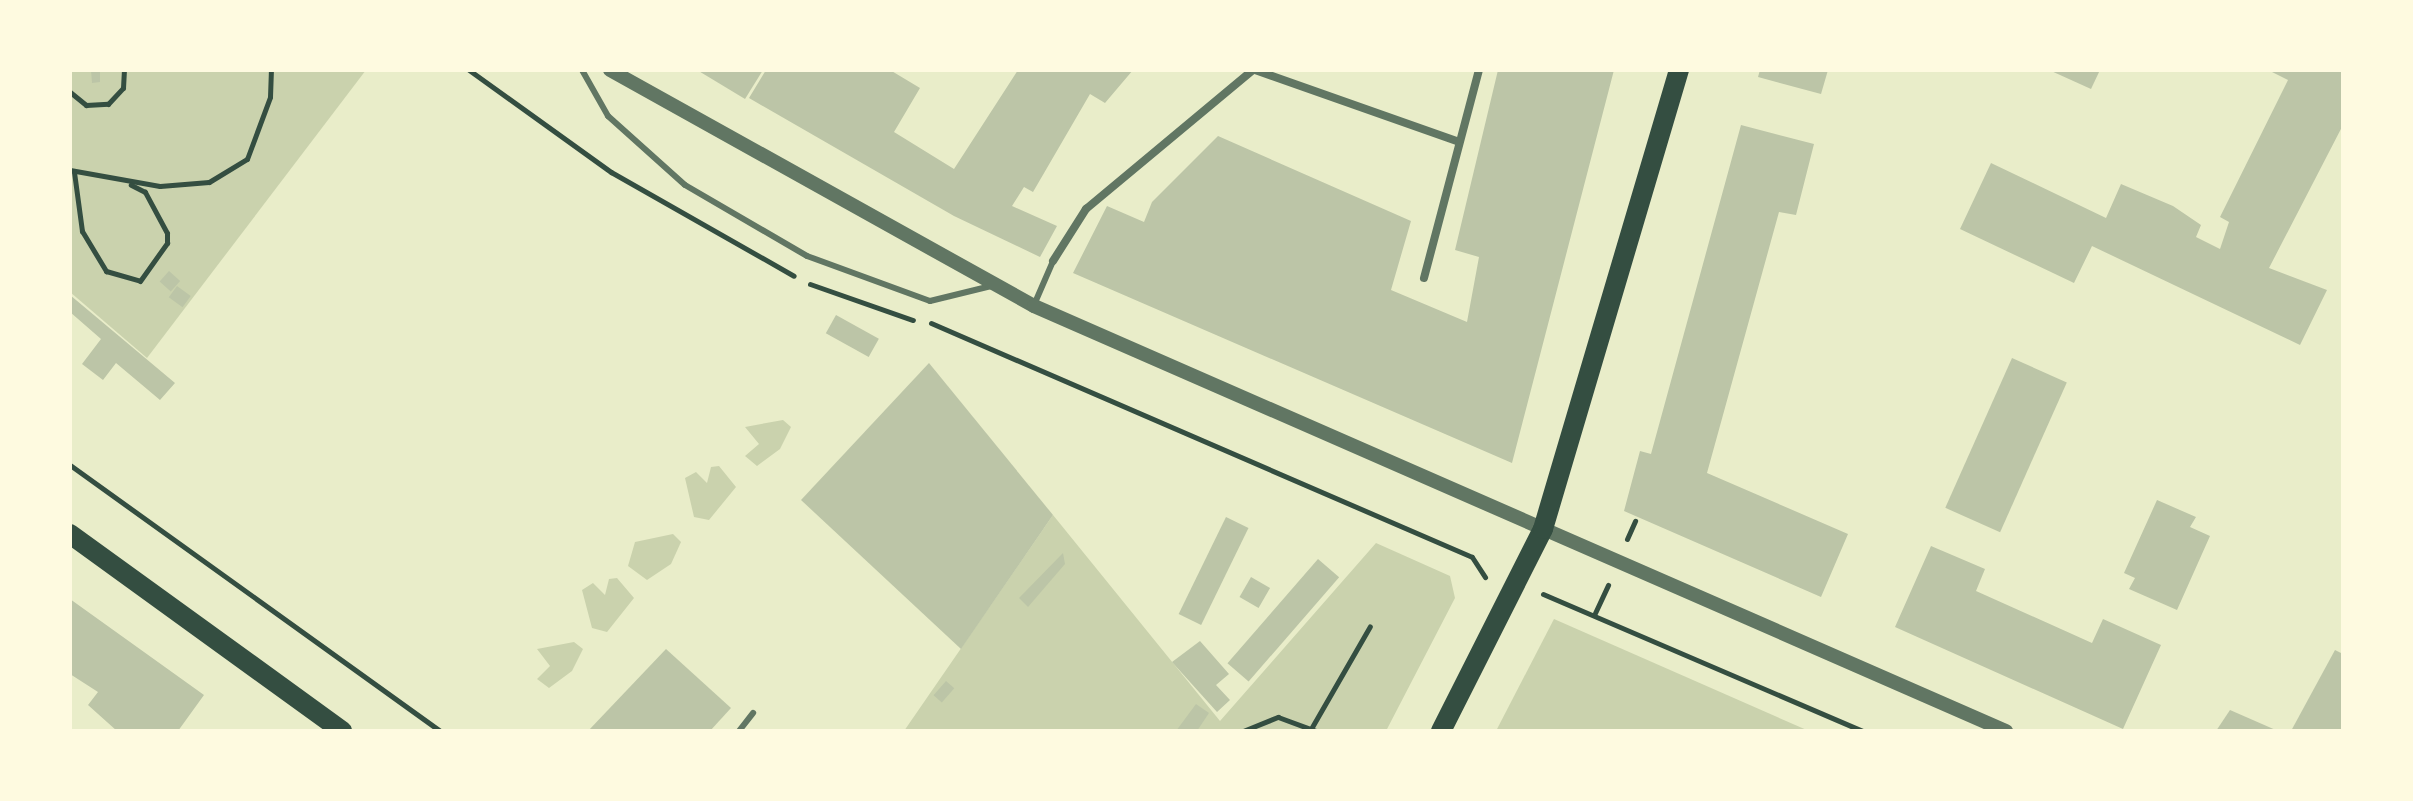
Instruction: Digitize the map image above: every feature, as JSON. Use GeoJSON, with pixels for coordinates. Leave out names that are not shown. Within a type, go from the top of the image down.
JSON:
{"type":"FeatureCollection","features":[{"type":"Feature","properties":{"kind":"main road"},"geometry":{"type":"LineString","coordinates":[[1441,731],[1543,529],[1679,70]]}},
{"type":"Feature","properties":{"kind":"main road"},"geometry":{"type":"LineString","coordinates":[[70,534],[342,731]]}},
{"type":"Feature","properties":{"kind":"street"},"geometry":{"type":"LineString","coordinates":[[610,70],[1002,284],[1034,306],[2006,731]]}},
{"type":"Feature","properties":{"kind":"street"},"geometry":{"type":"LineString","coordinates":[[1053,261],[1086,209],[1254,70],[1459,142]]}},
{"type":"Feature","properties":{"kind":"street"},"geometry":{"type":"LineString","coordinates":[[1424,278],[1479,70]]}},
{"type":"Feature","properties":{"kind":"lane"},"geometry":{"type":"LineString","coordinates":[[582,70],[608,116],[685,185],[807,256],[930,301],[1002,284]]}},
{"type":"Feature","properties":{"kind":"lane"},"geometry":{"type":"LineString","coordinates":[[1034,306],[1053,261]]}},
{"type":"Feature","properties":{"kind":"lane"},"geometry":{"type":"LineString","coordinates":[[739,731],[753,713]]}},
{"type":"Feature","properties":{"kind":"path"},"geometry":{"type":"LineString","coordinates":[[70,92],[86,105],[108,104],[123,88],[124,70]]}},
{"type":"Feature","properties":{"kind":"path"},"geometry":{"type":"LineString","coordinates":[[126,182],[145,192],[167,233],[167,243],[140,281],[106,271],[82,231],[72,171],[126,182],[209,182],[247,159],[271,70]]}},
{"type":"Feature","properties":{"kind":"path"},"geometry":{"type":"LineString","coordinates":[[469,70],[611,172],[779,270],[868,309],[956,334],[1472,557],[1485,584]]}},
{"type":"Feature","properties":{"kind":"path"},"geometry":{"type":"LineString","coordinates":[[70,465],[440,731]]}},
{"type":"Feature","properties":{"kind":"path"},"geometry":{"type":"LineString","coordinates":[[1539,601],[1545,591],[1863,731]]}},
{"type":"Feature","properties":{"kind":"path"},"geometry":{"type":"LineString","coordinates":[[1243,731],[1278,717],[1314,729],[1370,626]]}},
{"type":"Feature","properties":{"kind":"green space"},"geometry":{"type":"Polygon","coordinates":[[[70,70],[366,70],[147,358],[70,292],[70,70]]]}},
{"type":"Feature","properties":{"kind":"green space"},"geometry":{"type":"Polygon","coordinates":[[[783,420],[791,427],[780,449],[757,466],[745,456],[759,444],[745,427],[783,420]]]}},
{"type":"Feature","properties":{"kind":"green space"},"geometry":{"type":"Polygon","coordinates":[[[719,466],[736,487],[709,520],[694,517],[685,478],[696,472],[707,483],[711,467],[719,466]]]}},
{"type":"Feature","properties":{"kind":"green space"},"geometry":{"type":"Polygon","coordinates":[[[1053,515],[1220,721],[1376,543],[1450,576],[1455,598],[1386,731],[904,731],[1053,515]]]}},
{"type":"Feature","properties":{"kind":"green space"},"geometry":{"type":"Polygon","coordinates":[[[673,534],[681,542],[671,564],[647,580],[628,566],[635,542],[673,534]]]}},
{"type":"Feature","properties":{"kind":"green space"},"geometry":{"type":"Polygon","coordinates":[[[617,578],[634,598],[607,632],[592,628],[582,590],[593,583],[605,595],[609,579],[617,578]]]}},
{"type":"Feature","properties":{"kind":"green space"},"geometry":{"type":"Polygon","coordinates":[[[1554,619],[1809,731],[1496,731],[1554,619]]]}},
{"type":"Feature","properties":{"kind":"green space"},"geometry":{"type":"Polygon","coordinates":[[[574,642],[583,649],[572,671],[549,688],[537,679],[550,666],[537,649],[574,642]]]}},
{"type":"Feature","properties":{"kind":"building"},"geometry":{"type":"Polygon","coordinates":[[[91,70],[100,70],[100,82],[92,83],[91,70]]]}},
{"type":"Feature","properties":{"kind":"building"},"geometry":{"type":"Polygon","coordinates":[[[697,70],[763,70],[745,99],[697,70]]]}},
{"type":"Feature","properties":{"kind":"building"},"geometry":{"type":"Polygon","coordinates":[[[766,70],[890,70],[920,88],[894,132],[954,169],[1018,70],[1133,70],[1105,103],[1090,94],[1033,192],[1024,187],[1012,206],[1057,226],[1040,257],[954,216],[749,98],[766,70]]]}},
{"type":"Feature","properties":{"kind":"building"},"geometry":{"type":"Polygon","coordinates":[[[1498,70],[1614,70],[1512,463],[1073,273],[1107,206],[1144,222],[1152,202],[1218,136],[1411,221],[1391,290],[1467,322],[1479,257],[1455,250],[1498,70]]]}},
{"type":"Feature","properties":{"kind":"building"},"geometry":{"type":"Polygon","coordinates":[[[1760,70],[1828,70],[1821,94],[1758,77],[1760,70]]]}},
{"type":"Feature","properties":{"kind":"building"},"geometry":{"type":"Polygon","coordinates":[[[2049,70],[2100,70],[2091,89],[2049,70]]]}},
{"type":"Feature","properties":{"kind":"building"},"geometry":{"type":"Polygon","coordinates":[[[2268,70],[2343,70],[2343,125],[2269,268],[2327,290],[2300,345],[2092,246],[2074,283],[1960,229],[1991,163],[2106,218],[2121,184],[2173,206],[2201,225],[2196,237],[2220,249],[2229,222],[2220,217],[2288,80],[2268,70]]]}},
{"type":"Feature","properties":{"kind":"building"},"geometry":{"type":"Polygon","coordinates":[[[1741,125],[1814,144],[1796,215],[1779,212],[1707,473],[1848,534],[1821,597],[1624,511],[1640,451],[1651,454],[1741,125]]]}},
{"type":"Feature","properties":{"kind":"building"},"geometry":{"type":"Polygon","coordinates":[[[169,271],[180,281],[171,291],[160,281],[169,271]]]}},
{"type":"Feature","properties":{"kind":"building"},"geometry":{"type":"Polygon","coordinates":[[[177,286],[191,296],[183,307],[169,297],[177,286]]]}},
{"type":"Feature","properties":{"kind":"building"},"geometry":{"type":"Polygon","coordinates":[[[70,295],[175,383],[160,400],[116,363],[103,380],[82,364],[101,339],[70,312],[70,295]]]}},
{"type":"Feature","properties":{"kind":"building"},"geometry":{"type":"Polygon","coordinates":[[[836,315],[879,339],[869,357],[826,333],[836,315]]]}},
{"type":"Feature","properties":{"kind":"building"},"geometry":{"type":"Polygon","coordinates":[[[2012,358],[2067,382],[2000,532],[1945,508],[2012,358]]]}},
{"type":"Feature","properties":{"kind":"building"},"geometry":{"type":"Polygon","coordinates":[[[929,363],[1053,515],[961,649],[801,500],[929,363]]]}},
{"type":"Feature","properties":{"kind":"building"},"geometry":{"type":"Polygon","coordinates":[[[2157,500],[2196,517],[2190,527],[2210,536],[2177,610],[2129,589],[2135,578],[2124,573],[2157,500]]]}},
{"type":"Feature","properties":{"kind":"building"},"geometry":{"type":"Polygon","coordinates":[[[1226,517],[1248,528],[1201,625],[1179,614],[1226,517]]]}},
{"type":"Feature","properties":{"kind":"building"},"geometry":{"type":"Polygon","coordinates":[[[1931,546],[1985,569],[1976,591],[2092,643],[2103,619],[2161,645],[2123,729],[1895,627],[1931,546]]]}},
{"type":"Feature","properties":{"kind":"building"},"geometry":{"type":"Polygon","coordinates":[[[1063,553],[1065,564],[1028,607],[1019,598],[1063,553]]]}},
{"type":"Feature","properties":{"kind":"building"},"geometry":{"type":"Polygon","coordinates":[[[1318,559],[1339,577],[1249,682],[1227,663],[1318,559]]]}},
{"type":"Feature","properties":{"kind":"building"},"geometry":{"type":"Polygon","coordinates":[[[1251,577],[1270,588],[1259,608],[1240,597],[1251,577]]]}},
{"type":"Feature","properties":{"kind":"building"},"geometry":{"type":"Polygon","coordinates":[[[70,599],[204,695],[178,731],[117,731],[88,705],[98,692],[70,674],[70,599]]]}},
{"type":"Feature","properties":{"kind":"building"},"geometry":{"type":"Polygon","coordinates":[[[1200,641],[1229,674],[1216,685],[1230,700],[1217,712],[1172,662],[1200,641]]]}},
{"type":"Feature","properties":{"kind":"building"},"geometry":{"type":"Polygon","coordinates":[[[666,649],[731,708],[710,731],[588,731],[666,649]]]}},
{"type":"Feature","properties":{"kind":"building"},"geometry":{"type":"Polygon","coordinates":[[[2335,650],[2343,654],[2343,731],[2291,731],[2335,650]]]}},
{"type":"Feature","properties":{"kind":"building"},"geometry":{"type":"Polygon","coordinates":[[[946,681],[954,688],[942,703],[934,695],[946,681]]]}},
{"type":"Feature","properties":{"kind":"building"},"geometry":{"type":"Polygon","coordinates":[[[1196,704],[1209,713],[1197,731],[1176,731],[1196,704]]]}},
{"type":"Feature","properties":{"kind":"building"},"geometry":{"type":"Polygon","coordinates":[[[2230,710],[2278,731],[2216,731],[2230,710]]]}}]}
